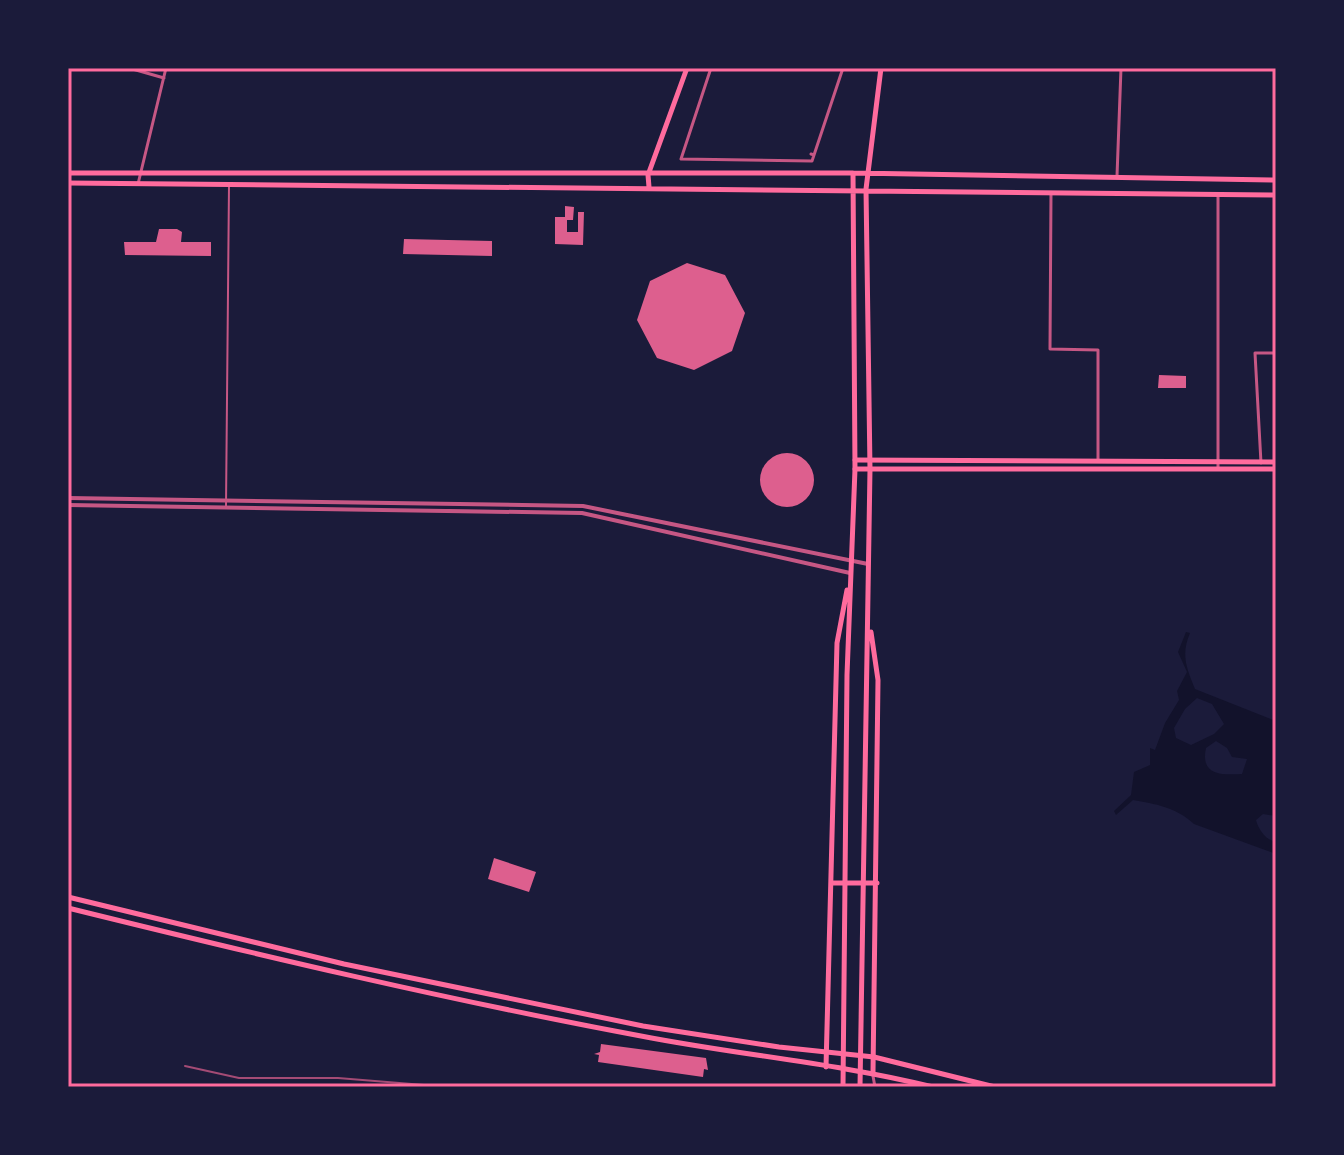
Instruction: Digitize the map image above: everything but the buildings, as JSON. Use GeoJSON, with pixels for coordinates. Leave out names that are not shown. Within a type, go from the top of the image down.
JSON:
{"type":"FeatureCollection","features":[{"type":"Feature","properties":{"kind":"main road"},"geometry":{"type":"LineString","coordinates":[[649,187],[648,175],[687,68]]}},
{"type":"Feature","properties":{"kind":"main road"},"geometry":{"type":"LineString","coordinates":[[860,1087],[865,675],[869,623],[866,189],[881,68]]}},
{"type":"Feature","properties":{"kind":"main road"},"geometry":{"type":"LineString","coordinates":[[68,173],[853,173],[1276,180]]}},
{"type":"Feature","properties":{"kind":"main road"},"geometry":{"type":"LineString","coordinates":[[843,1087],[847,675],[855,469],[853,173]]}},
{"type":"Feature","properties":{"kind":"main road"},"geometry":{"type":"LineString","coordinates":[[68,183],[1276,195]]}},
{"type":"Feature","properties":{"kind":"main road"},"geometry":{"type":"LineString","coordinates":[[855,460],[1098,461],[1276,469]]}},
{"type":"Feature","properties":{"kind":"main road"},"geometry":{"type":"LineString","coordinates":[[1261,466],[1276,462]]}},
{"type":"Feature","properties":{"kind":"main road"},"geometry":{"type":"LineString","coordinates":[[855,469],[1218,465]]}},
{"type":"Feature","properties":{"kind":"main road"},"geometry":{"type":"LineString","coordinates":[[826,1067],[837,643],[850,573]]}},
{"type":"Feature","properties":{"kind":"main road"},"geometry":{"type":"LineString","coordinates":[[869,623],[877,672],[873,1072]]}},
{"type":"Feature","properties":{"kind":"main road"},"geometry":{"type":"LineString","coordinates":[[836,677],[839,668],[847,675]]}},
{"type":"Feature","properties":{"kind":"main road"},"geometry":{"type":"LineString","coordinates":[[865,675],[869,668],[877,672]]}},
{"type":"Feature","properties":{"kind":"main road"},"geometry":{"type":"LineString","coordinates":[[832,883],[877,883]]}},
{"type":"Feature","properties":{"kind":"main road"},"geometry":{"type":"LineString","coordinates":[[68,897],[359,967],[643,1026],[874,1057],[995,1087]]}},
{"type":"Feature","properties":{"kind":"main road"},"geometry":{"type":"LineString","coordinates":[[68,908],[344,976],[641,1037],[873,1072],[933,1087]]}},
{"type":"Feature","properties":{"kind":"street"},"geometry":{"type":"LineString","coordinates":[[129,68],[164,78]]}},
{"type":"Feature","properties":{"kind":"street"},"geometry":{"type":"LineString","coordinates":[[138,184],[166,68]]}},
{"type":"Feature","properties":{"kind":"street"},"geometry":{"type":"LineString","coordinates":[[711,68],[681,159],[812,161],[843,68]]}},
{"type":"Feature","properties":{"kind":"street"},"geometry":{"type":"LineString","coordinates":[[1117,178],[1121,68]]}},
{"type":"Feature","properties":{"kind":"street"},"geometry":{"type":"LineString","coordinates":[[1051,192],[1050,349],[1098,350],[1098,461]]}},
{"type":"Feature","properties":{"kind":"street"},"geometry":{"type":"LineString","coordinates":[[1218,194],[1218,465]]}},
{"type":"Feature","properties":{"kind":"street"},"geometry":{"type":"LineString","coordinates":[[1261,466],[1255,353],[1276,353]]}},
{"type":"Feature","properties":{"kind":"street"},"geometry":{"type":"LineString","coordinates":[[68,498],[583,506],[869,564]]}},
{"type":"Feature","properties":{"kind":"street"},"geometry":{"type":"LineString","coordinates":[[68,505],[582,513],[850,573]]}},
{"type":"Feature","properties":{"kind":"street"},"geometry":{"type":"LineString","coordinates":[[873,1072],[875,1087]]}},
{"type":"Feature","properties":{"kind":"lane"},"geometry":{"type":"LineString","coordinates":[[226,507],[229,184]]}},
{"type":"Feature","properties":{"kind":"shaded area"},"geometry":{"type":"Polygon","coordinates":[[[1186,632],[1190,633],[1186,661],[1195,689],[1276,721],[1276,816],[1263,814],[1256,820],[1263,834],[1276,841],[1276,854],[1194,824],[1173,810],[1157,805],[1133,800],[1116,815],[1114,811],[1131,795],[1134,772],[1150,765],[1150,748],[1155,750],[1165,723],[1179,700],[1177,691],[1187,672],[1178,652],[1186,632]],[[1197,698],[1185,709],[1174,728],[1176,738],[1191,745],[1214,734],[1224,724],[1212,704],[1197,698]],[[1216,741],[1206,748],[1209,769],[1220,774],[1242,774],[1247,759],[1232,757],[1227,748],[1216,741]]]}},
{"type":"Feature","properties":{"kind":"railway"},"geometry":{"type":"LineString","coordinates":[[185,1066],[239,1078],[338,1078],[424,1085],[560,1087]]}}]}
